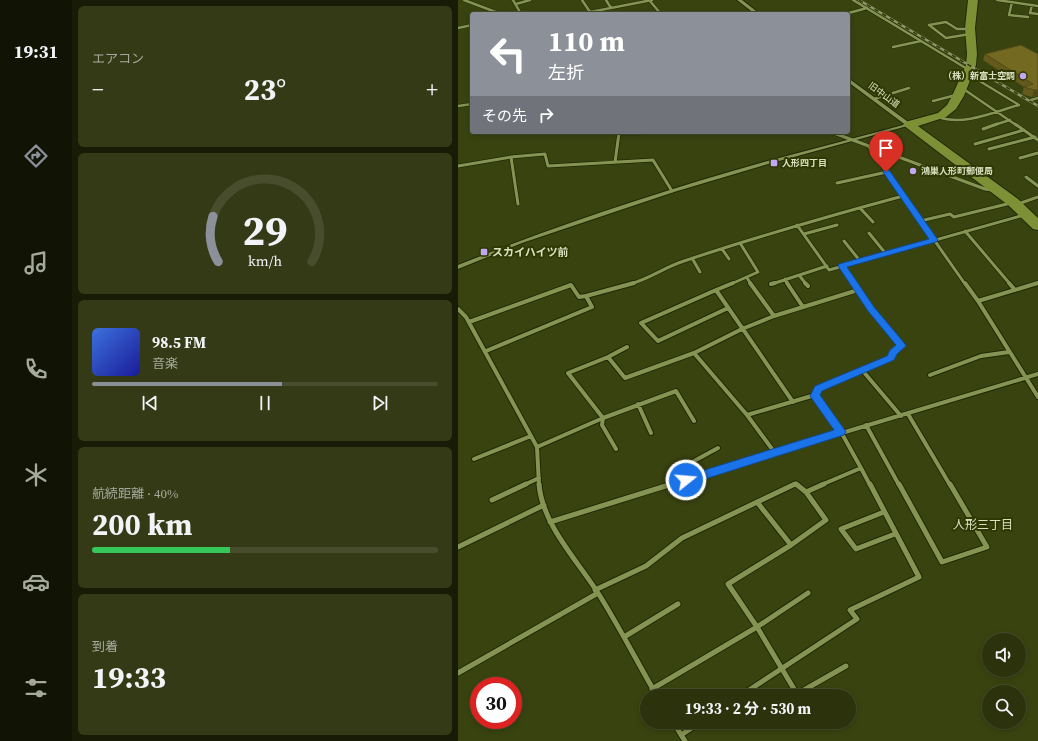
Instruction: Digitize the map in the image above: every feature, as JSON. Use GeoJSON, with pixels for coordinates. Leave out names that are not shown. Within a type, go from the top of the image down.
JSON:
{"type":"FeatureCollection","features":[{"type":"Feature","properties":{"kind":"main road"},"geometry":{"type":"LineString","coordinates":[[738,0],[755,12]]}},
{"type":"Feature","properties":{"kind":"main road"},"geometry":{"type":"LineString","coordinates":[[909,125],[938,117],[947,112],[960,92],[968,72],[972,54],[970,31],[973,0]]}},
{"type":"Feature","properties":{"kind":"main road","name":"旧中山道"},"geometry":{"type":"LineString","coordinates":[[850,81],[909,125]]}},
{"type":"Feature","properties":{"kind":"main road"},"geometry":{"type":"LineString","coordinates":[[909,125],[1014,203],[1037,224]]}},
{"type":"Feature","properties":{"kind":"street"},"geometry":{"type":"LineString","coordinates":[[464,0],[496,12]]}},
{"type":"Feature","properties":{"kind":"street"},"geometry":{"type":"LineString","coordinates":[[513,0],[520,12]]}},
{"type":"Feature","properties":{"kind":"street"},"geometry":{"type":"LineString","coordinates":[[516,4],[531,1],[530,0]]}},
{"type":"Feature","properties":{"kind":"street"},"geometry":{"type":"LineString","coordinates":[[582,0],[590,12],[650,0],[659,12]]}},
{"type":"Feature","properties":{"kind":"street"},"geometry":{"type":"LineString","coordinates":[[606,0],[611,8]]}},
{"type":"Feature","properties":{"kind":"street"},"geometry":{"type":"LineString","coordinates":[[632,0],[635,3]]}},
{"type":"Feature","properties":{"kind":"street"},"geometry":{"type":"LineString","coordinates":[[853,0],[921,41],[1019,105],[963,120],[942,120],[938,117]]}},
{"type":"Feature","properties":{"kind":"street"},"geometry":{"type":"LineString","coordinates":[[997,0],[1035,5]]}},
{"type":"Feature","properties":{"kind":"street"},"geometry":{"type":"LineString","coordinates":[[1033,0],[1035,5]]}},
{"type":"Feature","properties":{"kind":"street"},"geometry":{"type":"LineString","coordinates":[[1012,2],[1009,15],[1028,18]]}},
{"type":"Feature","properties":{"kind":"street"},"geometry":{"type":"LineString","coordinates":[[1035,5],[1030,13],[1038,14]]}},
{"type":"Feature","properties":{"kind":"street"},"geometry":{"type":"LineString","coordinates":[[850,12],[866,8]]}},
{"type":"Feature","properties":{"kind":"street"},"geometry":{"type":"LineString","coordinates":[[946,22],[957,30],[970,31],[946,38],[929,25],[946,22]]}},
{"type":"Feature","properties":{"kind":"street"},"geometry":{"type":"LineString","coordinates":[[458,28],[470,25]]}},
{"type":"Feature","properties":{"kind":"street"},"geometry":{"type":"LineString","coordinates":[[894,47],[921,41]]}},
{"type":"Feature","properties":{"kind":"street"},"geometry":{"type":"LineString","coordinates":[[874,99],[909,88]]}},
{"type":"Feature","properties":{"kind":"street"},"geometry":{"type":"LineString","coordinates":[[933,101],[960,92],[997,111],[1038,140]]}},
{"type":"Feature","properties":{"kind":"street"},"geometry":{"type":"LineString","coordinates":[[1031,100],[1038,98]]}},
{"type":"Feature","properties":{"kind":"street"},"geometry":{"type":"LineString","coordinates":[[458,106],[470,104]]}},
{"type":"Feature","properties":{"kind":"street"},"geometry":{"type":"LineString","coordinates":[[983,129],[1010,120]]}},
{"type":"Feature","properties":{"kind":"street"},"geometry":{"type":"LineString","coordinates":[[458,267],[520,242],[672,191],[728,174],[909,125]]}},
{"type":"Feature","properties":{"kind":"street"},"geometry":{"type":"LineString","coordinates":[[975,144],[1024,130]]}},
{"type":"Feature","properties":{"kind":"street"},"geometry":{"type":"LineString","coordinates":[[615,162],[619,134]]}},
{"type":"Feature","properties":{"kind":"street"},"geometry":{"type":"LineString","coordinates":[[836,134],[985,189],[998,191]]}},
{"type":"Feature","properties":{"kind":"street"},"geometry":{"type":"LineString","coordinates":[[989,149],[1034,137]]}},
{"type":"Feature","properties":{"kind":"street"},"geometry":{"type":"LineString","coordinates":[[869,147],[978,301],[1038,397]]}},
{"type":"Feature","properties":{"kind":"street"},"geometry":{"type":"LineString","coordinates":[[1020,158],[1038,153]]}},
{"type":"Feature","properties":{"kind":"street"},"geometry":{"type":"LineString","coordinates":[[458,166],[511,157],[545,154],[548,166],[653,160],[672,191]]}},
{"type":"Feature","properties":{"kind":"street"},"geometry":{"type":"LineString","coordinates":[[511,157],[518,204]]}},
{"type":"Feature","properties":{"kind":"street"},"geometry":{"type":"LineString","coordinates":[[837,183],[886,172]]}},
{"type":"Feature","properties":{"kind":"street"},"geometry":{"type":"LineString","coordinates":[[1026,177],[1038,186]]}},
{"type":"Feature","properties":{"kind":"street"},"geometry":{"type":"LineString","coordinates":[[469,322],[571,285],[579,297],[640,281],[692,258],[797,225],[904,196]]}},
{"type":"Feature","properties":{"kind":"street"},"geometry":{"type":"LineString","coordinates":[[920,221],[950,214],[954,217],[1038,197]]}},
{"type":"Feature","properties":{"kind":"street"},"geometry":{"type":"LineString","coordinates":[[860,208],[873,222]]}},
{"type":"Feature","properties":{"kind":"street"},"geometry":{"type":"LineString","coordinates":[[797,225],[829,270],[1026,214]]}},
{"type":"Feature","properties":{"kind":"street"},"geometry":{"type":"LineString","coordinates":[[804,234],[837,225]]}},
{"type":"Feature","properties":{"kind":"street"},"geometry":{"type":"LineString","coordinates":[[965,231],[1015,290]]}},
{"type":"Feature","properties":{"kind":"street"},"geometry":{"type":"LineString","coordinates":[[869,233],[886,254]]}},
{"type":"Feature","properties":{"kind":"street"},"geometry":{"type":"LineString","coordinates":[[844,241],[860,261]]}},
{"type":"Feature","properties":{"kind":"street"},"geometry":{"type":"LineString","coordinates":[[728,308],[658,341],[641,323],[758,272],[740,243]]}},
{"type":"Feature","properties":{"kind":"street"},"geometry":{"type":"LineString","coordinates":[[722,249],[729,259]]}},
{"type":"Feature","properties":{"kind":"street"},"geometry":{"type":"LineString","coordinates":[[692,258],[700,272]]}},
{"type":"Feature","properties":{"kind":"street"},"geometry":{"type":"LineString","coordinates":[[770,284],[827,266]]}},
{"type":"Feature","properties":{"kind":"street"},"geometry":{"type":"LineString","coordinates":[[747,415],[815,396],[819,388],[891,358],[893,352],[901,346],[871,309],[842,266]]}},
{"type":"Feature","properties":{"kind":"street"},"geometry":{"type":"LineString","coordinates":[[799,275],[808,286]]}},
{"type":"Feature","properties":{"kind":"street"},"geometry":{"type":"LineString","coordinates":[[747,278],[774,316]]}},
{"type":"Feature","properties":{"kind":"street"},"geometry":{"type":"LineString","coordinates":[[785,279],[804,307]]}},
{"type":"Feature","properties":{"kind":"street"},"geometry":{"type":"LineString","coordinates":[[978,301],[1038,283]]}},
{"type":"Feature","properties":{"kind":"street"},"geometry":{"type":"LineString","coordinates":[[716,290],[793,402]]}},
{"type":"Feature","properties":{"kind":"street"},"geometry":{"type":"LineString","coordinates":[[608,357],[625,378],[694,353],[742,329],[774,316],[858,290]]}},
{"type":"Feature","properties":{"kind":"street"},"geometry":{"type":"LineString","coordinates":[[486,351],[592,307],[586,296]]}},
{"type":"Feature","properties":{"kind":"street"},"geometry":{"type":"LineString","coordinates":[[458,309],[469,322],[486,351],[537,447],[540,495],[550,522],[624,637],[652,689],[757,627],[808,593]]}},
{"type":"Feature","properties":{"kind":"street"},"geometry":{"type":"LineString","coordinates":[[616,449],[602,425],[603,418],[568,373],[608,357],[627,347]]}},
{"type":"Feature","properties":{"kind":"street"},"geometry":{"type":"LineString","coordinates":[[930,375],[981,356],[1009,352]]}},
{"type":"Feature","properties":{"kind":"street"},"geometry":{"type":"LineString","coordinates":[[694,353],[747,415],[775,453]]}},
{"type":"Feature","properties":{"kind":"street"},"geometry":{"type":"LineString","coordinates":[[862,370],[901,416]]}},
{"type":"Feature","properties":{"kind":"street"},"geometry":{"type":"LineString","coordinates":[[550,522],[841,432],[908,414],[1038,374]]}},
{"type":"Feature","properties":{"kind":"street"},"geometry":{"type":"LineString","coordinates":[[537,447],[603,418],[676,391],[694,421]]}},
{"type":"Feature","properties":{"kind":"street"},"geometry":{"type":"LineString","coordinates":[[750,689],[858,619],[850,610],[919,577],[841,432],[815,396]]}},
{"type":"Feature","properties":{"kind":"street"},"geometry":{"type":"LineString","coordinates":[[638,404],[651,433]]}},
{"type":"Feature","properties":{"kind":"street"},"geometry":{"type":"LineString","coordinates":[[866,425],[942,562],[987,547],[908,414]]}},
{"type":"Feature","properties":{"kind":"street"},"geometry":{"type":"LineString","coordinates":[[474,459],[531,436]]}},
{"type":"Feature","properties":{"kind":"street"},"geometry":{"type":"LineString","coordinates":[[686,480],[683,467],[718,448]]}},
{"type":"Feature","properties":{"kind":"street"},"geometry":{"type":"LineString","coordinates":[[806,492],[861,468]]}},
{"type":"Feature","properties":{"kind":"street"},"geometry":{"type":"LineString","coordinates":[[492,500],[539,478]]}},
{"type":"Feature","properties":{"kind":"street"},"geometry":{"type":"LineString","coordinates":[[458,673],[596,592],[646,566],[682,538],[796,484],[806,492],[826,520],[791,546],[728,584],[757,627],[797,694],[846,666]]}},
{"type":"Feature","properties":{"kind":"street"},"geometry":{"type":"LineString","coordinates":[[757,502],[791,546]]}},
{"type":"Feature","properties":{"kind":"street"},"geometry":{"type":"LineString","coordinates":[[458,547],[544,504]]}},
{"type":"Feature","properties":{"kind":"street"},"geometry":{"type":"LineString","coordinates":[[884,512],[842,529],[856,549],[896,534]]}},
{"type":"Feature","properties":{"kind":"street"},"geometry":{"type":"LineString","coordinates":[[624,637],[678,604]]}},
{"type":"Feature","properties":{"kind":"street"},"geometry":{"type":"LineString","coordinates":[[677,729],[683,738],[693,729]]}},
{"type":"Feature","properties":{"kind":"building","name":"（株）新富士空調"},"geometry":{"type":"Polygon","coordinates":[[[1021,45],[1038,54],[1038,90],[1024,87],[1033,84],[985,54],[1021,45]]]}},
{"type":"Feature","properties":{"kind":"railway"},"geometry":{"type":"LineString","coordinates":[[859,0],[1038,106]]}},
{"type":"Feature","properties":{"kind":"place","name":"（株）新富士空調"},"geometry":{"type":"Point","coordinates":[1023,76]}},
{"type":"Feature","properties":{"kind":"place","name":"人形四丁目"},"geometry":{"type":"Point","coordinates":[774,163]}},
{"type":"Feature","properties":{"kind":"place","name":"鴻巣人形町郵便局"},"geometry":{"type":"Point","coordinates":[913,171]}},
{"type":"Feature","properties":{"kind":"place","name":"スカイハイツ前"},"geometry":{"type":"Point","coordinates":[484,252]}},
{"type":"Feature","properties":{"kind":"district","name":"人形三丁目"},"geometry":{"type":"Point","coordinates":[983,525]}},
{"type":"Feature","properties":{"kind":"route"},"geometry":{"type":"LineString","coordinates":[[686,480],[841,432],[815,396],[819,388],[891,358],[893,352],[901,346],[871,309],[842,266],[934,240],[886,172]]}}]}
